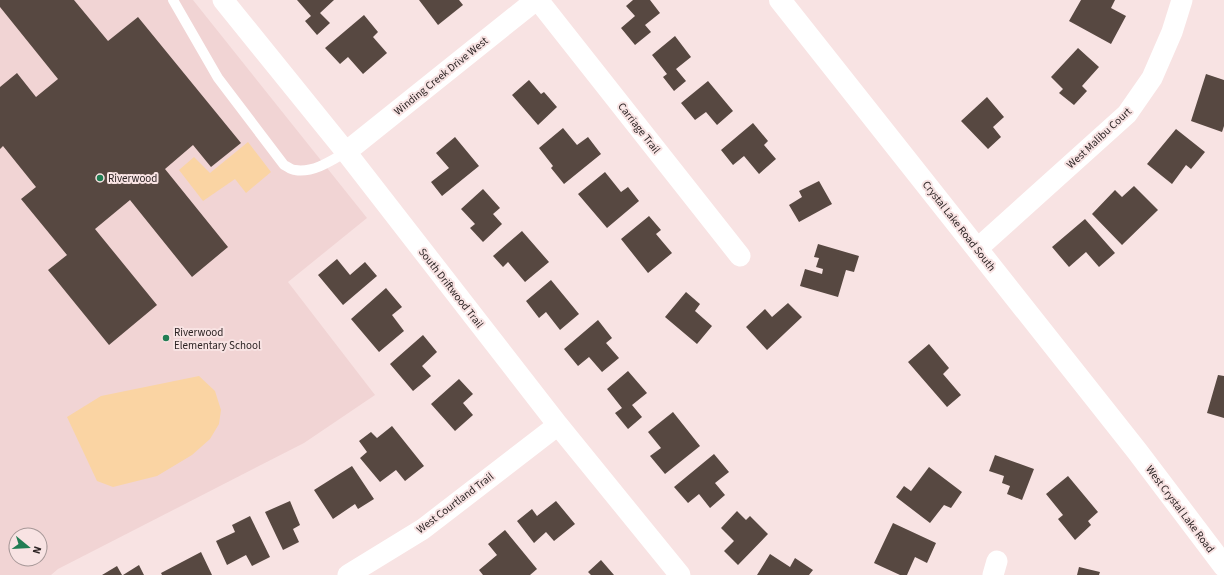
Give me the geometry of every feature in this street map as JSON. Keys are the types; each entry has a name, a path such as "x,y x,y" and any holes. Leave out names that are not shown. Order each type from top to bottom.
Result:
{"street":[{"name":"South Driftwood Trail","path":"223,0 346,152 558,425 680,575"},
{"name":"Winding Creek Drive West","path":"346,152 537,0"},
{"name":"Carriage Trail","path":"537,0 740,256"},
{"name":"Crystal Lake Road South","path":"780,0 1137,451"},
{"name":"West Malibu Court","path":"977,249 1127,114 1152,78 1172,32 1182,0"},
{"name":"West Courtland Trail","path":"348,575 423,529 558,425"},
{"name":"West Crystal Lake Road","path":"1137,451 1220,554"}],"lane":[{"path":"173,0 218,78 284,165 294,170 309,170 346,152"}],"shaded area":[{"name":"Riverwood Elementary School","path":"0,0 193,0 367,218 288,282 375,395 304,443 58,569 51,575 0,575"},
{"path":"248,142 271,172 246,193 235,179 203,201 179,170 194,157 210,173"},
{"path":"199,376 215,391 221,410 219,424 210,439 192,455 157,476 113,487 97,481 67,417 101,396"}],"building":[{"name":"Riverwood","path":"0,0 74,0 108,41 138,17 241,143 211,167 193,145 165,169 228,247 192,277 130,200 95,229 157,305 109,345 48,270 67,255 21,199 36,187 3,146 0,149 0,87 17,73 36,97 58,79 0,7"},
{"path":"297,0 334,0 320,13 330,23 317,35 305,21 311,16"},
{"path":"419,0 459,0 463,5 438,25"},
{"path":"633,0 650,0 660,13 645,25 651,32 635,45 621,28 635,16 626,6"},
{"path":"1081,0 1115,0 1111,8 1126,16 1111,44 1069,21"},
{"path":"364,15 378,32 373,37 387,53 363,74 348,57 340,64 325,48"},
{"path":"675,36 691,57 676,69 686,81 674,91 663,77 667,74 652,55"},
{"path":"1078,48 1099,67 1082,86 1087,91 1074,105 1059,93 1063,89 1051,77"},
{"path":"1206,74 1224,80 1224,126 1222,132 1191,121"},
{"path":"529,80 541,94 544,92 557,107 538,125 512,95"},
{"path":"708,81 733,111 717,125 706,112 695,120 681,103"},
{"path":"987,97 1004,117 993,127 1001,137 988,149 961,121"},
{"path":"753,123 768,141 764,145 776,159 759,174 744,156 733,165 721,150"},
{"path":"563,128 577,145 588,137 601,154 564,184 551,168 553,166 539,148"},
{"path":"1176,129 1205,152 1191,169 1186,165 1172,184 1147,164"},
{"path":"455,137 479,166 442,196 431,182 449,168 436,153"},
{"path":"605,172 621,192 628,187 639,201 607,228 578,194"},
{"path":"819,181 832,204 799,222 789,205 802,197 799,191"},
{"path":"1134,186 1158,210 1122,245 1092,214 1115,190 1122,197"},
{"path":"483,189 500,208 493,214 502,224 483,242 470,228 475,224 461,209"},
{"path":"649,216 661,230 656,234 672,253 648,273 621,239"},
{"path":"1085,219 1115,253 1099,267 1086,252 1069,267 1052,247"},
{"path":"522,231 549,262 525,282 508,262 503,267 493,256"},
{"path":"818,244 859,256 854,272 846,270 838,297 800,286 805,269 822,274 823,269 816,267 819,258 814,257"},
{"path":"337,259 350,275 365,262 377,276 343,305 318,275"},
{"path":"551,280 579,314 560,330 546,312 539,318 526,301"},
{"path":"386,288 402,307 392,315 404,331 379,352 351,319"},
{"path":"686,292 700,304 695,311 712,326 697,344 665,317"},
{"path":"788,303 802,317 767,350 746,327 765,309 772,317"},
{"path":"598,320 612,338 606,343 619,358 602,372 589,357 578,366 564,349"},
{"path":"423,335 437,352 422,366 431,376 413,391 390,364"},
{"path":"929,344 949,368 943,374 961,395 947,407 908,362"},
{"path":"628,371 647,393 632,405 642,417 628,429 615,413 622,408 607,389"},
{"path":"1218,375 1224,376 1224,418 1207,413"},
{"path":"459,379 473,394 463,403 473,415 455,431 431,404"},
{"path":"673,412 700,446 665,474 650,456 661,448 648,432"},
{"path":"392,426 424,466 405,481 396,470 380,482 360,458 367,452 359,441 371,432 377,438"},
{"path":"714,454 729,472 715,483 725,495 710,508 699,494 688,503 674,487"},
{"path":"995,455 1034,469 1022,500 1007,494 1010,486 1002,483 1004,476 989,471"},
{"path":"352,466 374,499 358,509 355,504 333,519 314,490"},
{"path":"929,467 962,492 951,508 944,505 930,523 896,497 904,486 911,491"},
{"path":"1068,476 1098,512 1088,521 1091,525 1075,540 1058,519 1063,515 1046,494"},
{"path":"290,501 300,525 293,529 299,542 283,550 265,512"},
{"path":"556,501 575,524 554,541 546,532 534,543 517,521 532,509 537,516"},
{"path":"737,511 746,520 750,516 768,534 738,565 724,551 734,541 721,528"},
{"path":"250,516 270,557 252,566 246,555 227,565 216,541 235,532 232,525"},
{"path":"893,523 936,543 927,563 915,557 907,575 900,575 874,563"},
{"path":"505,530 537,569 530,575 483,575 479,570 497,555 488,544"},
{"path":"201,552 212,575 162,575 161,573"},
{"path":"770,554 790,567 795,558 813,570 809,575 757,575"},
{"path":"601,560 614,575 591,575 588,572"},
{"path":"139,565 144,575 123,575"},
{"path":"117,566 122,575 102,575"},
{"path":"1079,567 1100,572 1099,575 1077,575"}],"place":[{"name":"Riverwood","path":"100,178"},
{"name":"Riverwood Elementary School","path":"166,338"}]}
